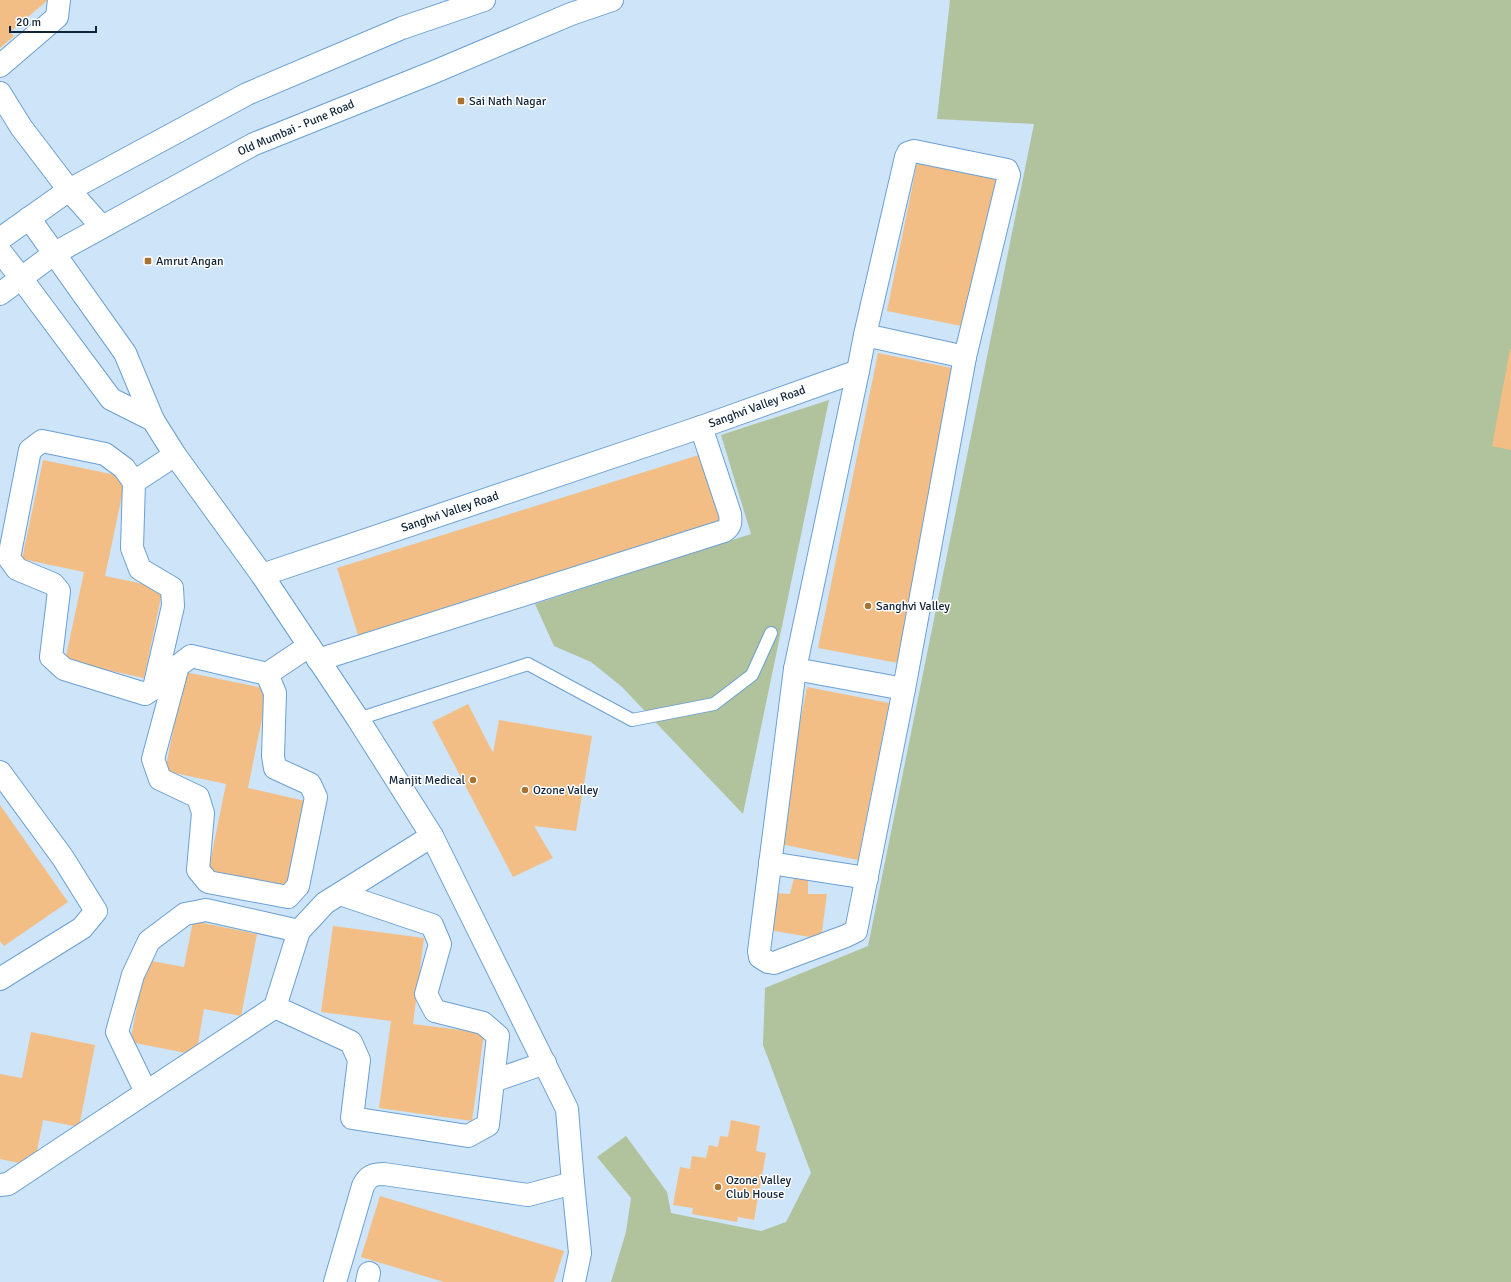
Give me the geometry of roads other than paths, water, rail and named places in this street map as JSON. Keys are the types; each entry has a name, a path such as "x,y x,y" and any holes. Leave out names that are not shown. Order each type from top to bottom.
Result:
{"street":[{"path":"0,66 57,17 59,0"},
{"path":"0,240 69,190 247,94 402,28 442,7 484,0"},
{"name":"Old Mumbai - Pune Road","path":"0,294 55,254 254,144 434,72 571,14 612,0"},
{"path":"0,93 21,127 69,190 102,227"},
{"path":"914,151 1007,170 1009,175 965,357 904,688 856,931 774,963 768,962 760,957 759,951 795,669 865,335 908,153 914,151"},
{"path":"29,218 124,353 153,420 175,455 262,575 358,719 432,836 567,1109 573,1170 572,1183 580,1253 574,1282"},
{"path":"0,251 111,399 153,420"},
{"path":"865,335 965,357"},
{"name":"Sanghvi Valley Road","path":"262,575 701,427 858,371"},
{"path":"267,674 275,693 273,756 275,768 310,784 316,797 298,886 288,897 208,882 198,870 203,814 198,797 160,779 153,759 178,666 192,656 267,674 314,653 724,531 729,527 731,522 730,514 701,427"},
{"path":"42,441 105,454 124,468 134,482 132,548 140,569 172,588 173,606 154,688 145,694 64,669 51,657 59,591 53,584 17,569 10,558 30,450 42,441"},
{"path":"134,482 175,455"},
{"path":"795,669 904,688"},
{"path":"0,772 63,858 96,912 82,928 2,972"},
{"path":"0,1185 8,1184 275,1006 299,931 325,902 432,836"},
{"path":"770,863 867,878"},
{"path":"275,1006 350,1042 359,1060 352,1118 468,1136 488,1126 498,1036 483,1023 434,1010 426,994 440,944 432,925 340,894"},
{"path":"146,1092 118,1032 133,975 149,941 185,914 206,910 299,931"},
{"path":"493,1081 545,1063"},
{"path":"335,1282 363,1186 366,1178 374,1174 384,1174 528,1195 572,1183"}],"lane":[{"path":"358,719 528,664 632,720 714,704 752,675 771,633"}],"place":[{"name":"Sai Nath Nagar","path":"461,101"},
{"name":"Amrut Angan","path":"148,261"},
{"name":"Sanghvi Valley","path":"868,606"},
{"name":"Manjit Medical","path":"473,780"},
{"name":"Ozone Valley","path":"525,790"},
{"name":"Ozone Valley Club House","path":"718,1187"}]}
